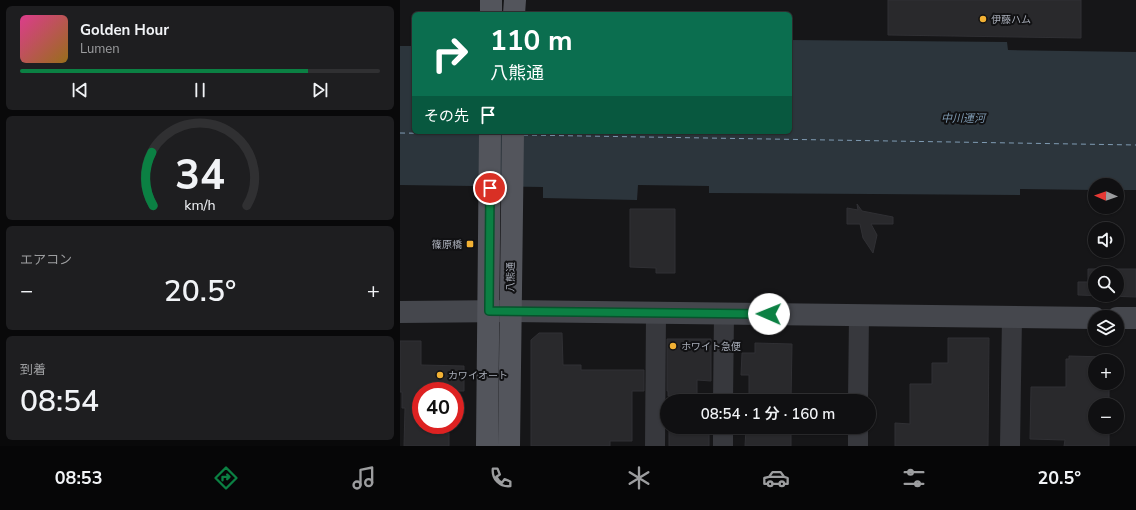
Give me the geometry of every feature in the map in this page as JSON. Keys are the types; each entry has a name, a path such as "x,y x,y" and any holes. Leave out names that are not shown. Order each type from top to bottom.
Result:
{"main road":[{"path":"491,0 491,12"},
{"path":"514,12 515,0"},
{"name":"八熊通","path":"487,446 490,134"},
{"name":"八熊通","path":"508,446 513,134"}],"street":[{"path":"400,312 510,311 1088,318"},
{"path":"655,446 656,313"},
{"path":"723,394 724,314"},
{"path":"858,394 859,315"},
{"path":"1010,446 1012,317"},
{"path":"1124,318 1136,318"},
{"path":"723,434 723,446"},
{"path":"858,434 858,446"}],"water":[{"name":"中川運河","path":"792,40 1007,42 1008,50 1136,52 1136,190 1124,190 1124,178 1088,178 1088,190 1020,189 1020,195 709,193 709,186 638,185 637,200 543,198 543,187 400,185 400,46 412,46 412,134 792,134"}],"building":[{"path":"888,0 1081,0 1081,38 888,35"},
{"path":"857,204 862,211 893,217 893,224 871,224 877,235 873,253 863,238 860,224 847,224 847,208 858,210"},
{"path":"630,209 675,209 675,273 656,273 656,268 630,267"},
{"path":"1124,269 1136,269 1136,297 1124,297"},
{"path":"1078,282 1088,282 1088,295 1078,295"},
{"path":"539,333 562,333 563,365 581,365 581,370 644,370 644,391 632,391 632,441 610,441 610,446 531,446 531,340"},
{"path":"948,338 989,338 988,446 895,446 895,423 910,424 910,384 932,384 932,363 948,363"},
{"path":"667,339 711,339 711,381 697,380 697,394 668,394"},
{"path":"400,341 421,341 421,365 464,366 464,382 412,382 412,434 449,434 449,446 404,446 405,408 402,408 402,392 400,392"},
{"path":"755,343 792,344 791,394 749,394 749,375 741,375 742,353 755,353"},
{"path":"1069,356 1088,356 1088,390 1109,390 1109,398 1088,398 1088,434 1109,434 1109,446 1064,446 1065,440 1030,439 1031,387 1066,387 1066,359 1069,359"},
{"path":"669,434 709,434 709,446 669,446"},
{"path":"746,434 791,434 791,446 745,446"}],"ferry route":[{"path":"400,133 412,133"},
{"path":"523,135 1136,145"}],"place":[{"name":"伊藤ハム","path":"983,19"},
{"name":"篠原橋","path":"470,244"},
{"name":"ホワイト急便","path":"673,346"},
{"name":"カワイオート","path":"440,375"}],"route":[{"path":"490,188 489,311 769,314"}]}
